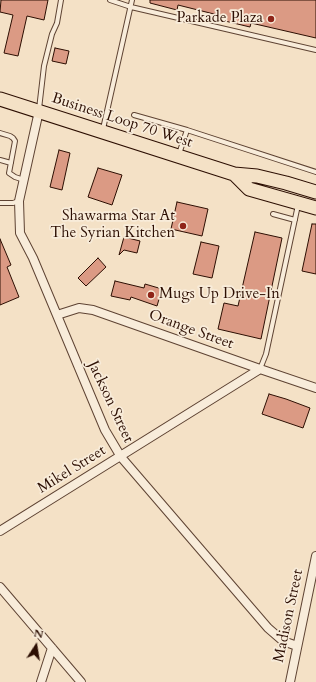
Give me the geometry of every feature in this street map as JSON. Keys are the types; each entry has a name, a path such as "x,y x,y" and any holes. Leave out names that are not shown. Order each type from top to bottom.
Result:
{"main road":[{"name":"Business Loop 70 West","path":"0,99 234,174 257,176 316,192"},
{"name":"Business Loop 70 West","path":"234,174 249,189 316,208"}],"street":[{"name":"Jackson Street","path":"39,111 19,201 20,232 33,258 104,430 121,457 268,628 282,640 297,646"},
{"name":"Orange Street","path":"57,315 79,308 94,310 316,388"},
{"name":"Mikel Street","path":"0,531 260,369"},
{"name":"Madison Street","path":"290,682 315,562"},
{"path":"0,587 81,682"},
{"path":"41,682 52,648"}],"lane":[{"path":"39,111 44,66 52,34 57,22 61,0"},
{"path":"110,0 131,7 316,50"},
{"path":"102,131 132,0"},
{"path":"134,115 187,130 316,172"},
{"path":"178,156 187,130"},
{"path":"0,133 13,138 16,144 9,173 24,180"},
{"path":"0,160 11,163"},
{"path":"0,203 13,203 19,201"},
{"path":"260,369 266,354 299,203"},
{"path":"273,214 295,220"}],"building":[{"path":"1,0 48,0 44,20 27,16 18,56 4,53 13,15 0,12"},
{"name":"Parkade Plaza","path":"150,0 316,0 316,38 251,23 250,27 225,21 226,17 178,5 177,10 150,3"},
{"path":"55,48 69,51 66,64 52,61"},
{"path":"59,150 70,153 62,190 50,187"},
{"path":"98,168 122,175 112,205 88,197"},
{"path":"177,202 208,209 202,236 171,229"},
{"path":"312,224 316,224 316,274 302,271"},
{"path":"255,232 282,238 261,339 218,329 224,303 238,306"},
{"path":"124,237 140,241 137,253 124,250 119,255"},
{"path":"0,239 11,265 7,267 19,297 0,305"},
{"path":"201,242 219,246 212,278 193,274"},
{"path":"98,258 106,267 86,286 78,278"},
{"path":"115,281 144,288 145,284 162,289 157,306 131,297 130,300 111,296"},
{"path":"269,394 310,408 303,428 262,414"}],"place":[{"name":"Parkade Plaza","path":"271,19"},
{"name":"Shawarma Star At The Syrian Kitchen","path":"183,226"},
{"name":"Mugs Up Drive-In","path":"151,295"}]}
